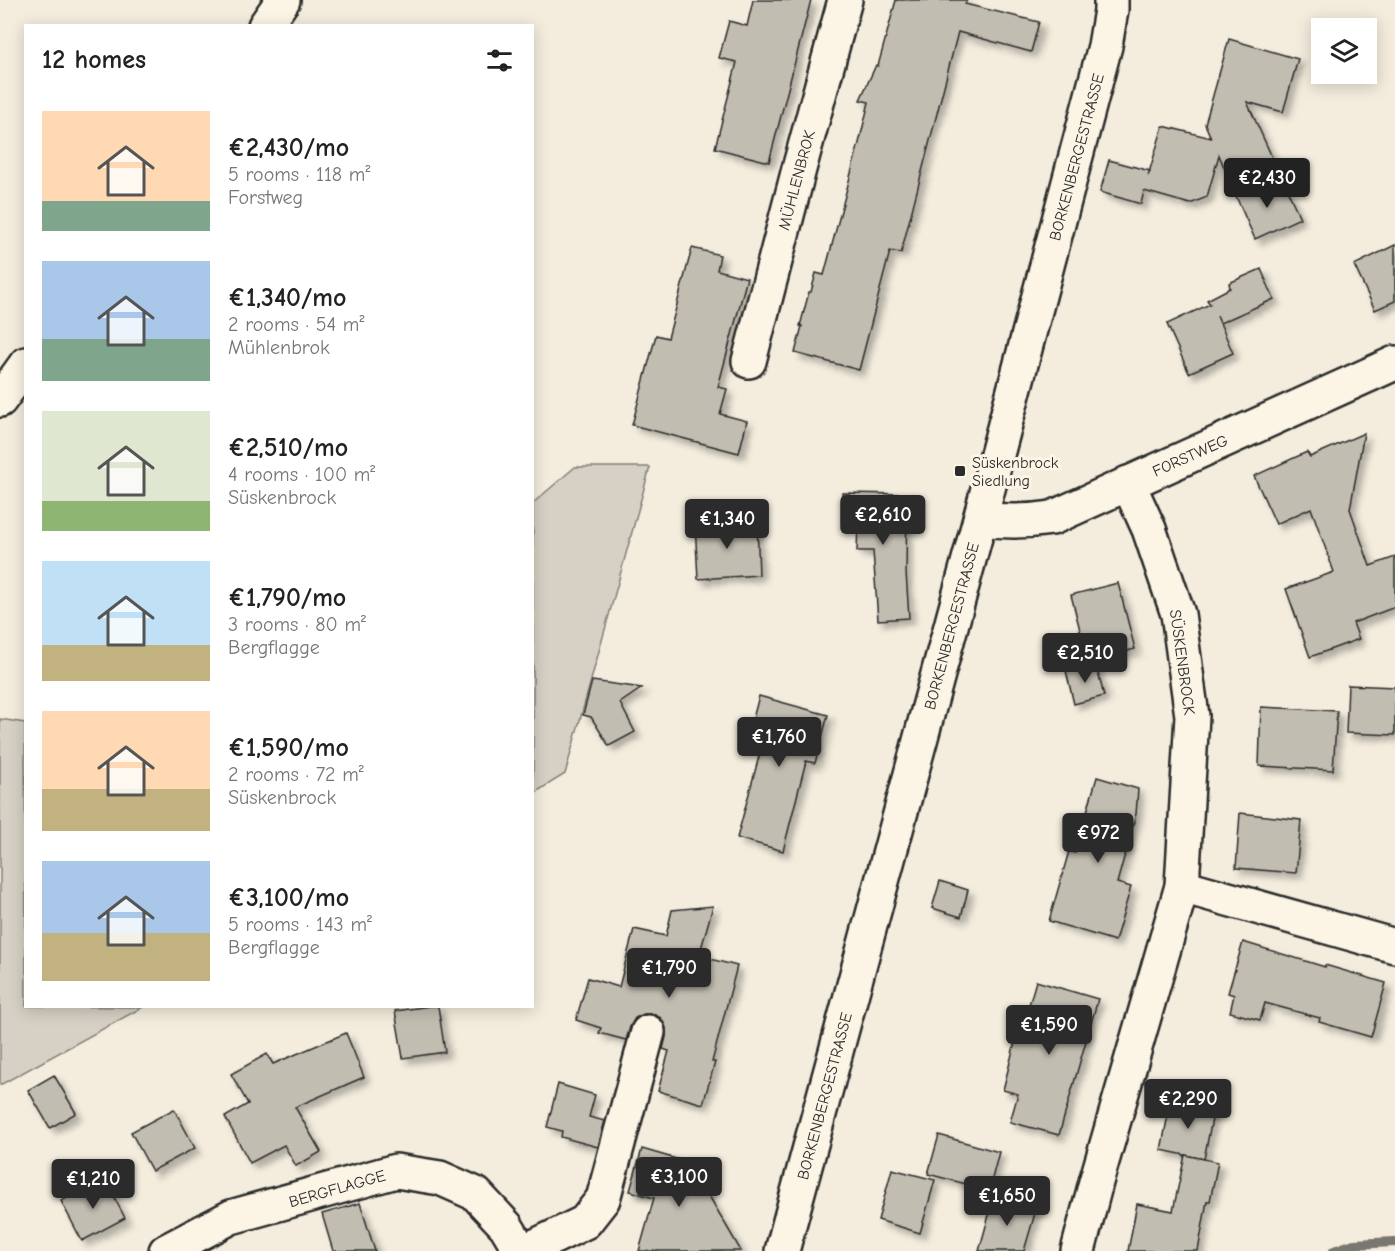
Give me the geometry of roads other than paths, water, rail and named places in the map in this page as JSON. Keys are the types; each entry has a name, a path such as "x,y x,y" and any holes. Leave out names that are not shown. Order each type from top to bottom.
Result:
{"street":[{"path":"266,24 283,0"},
{"name":"MÜHLENBROK","path":"749,361 845,0"},
{"name":"BORKENBERGESTRASSE","path":"782,1251 1105,46 1111,0"},
{"name":"FORSTWEG","path":"980,519 1029,522 1052,518 1395,363"},
{"path":"0,400 24,367"},
{"name":"SÜSKENBROCK","path":"1078,1251 1182,886 1192,716 1178,614 1149,529 1128,483"},
{"path":"1182,886 1395,946"},
{"name":"BERGFLAGGE","path":"166,1251 231,1217 396,1171 440,1178 476,1194 506,1226 523,1251 585,1222 603,1198 648,1032"}],"waterway":[{"path":"1334,1251 1354,1244 1395,1242"}],"place":[{"name":"Süskenbrock Siedlung","path":"960,471"}]}
